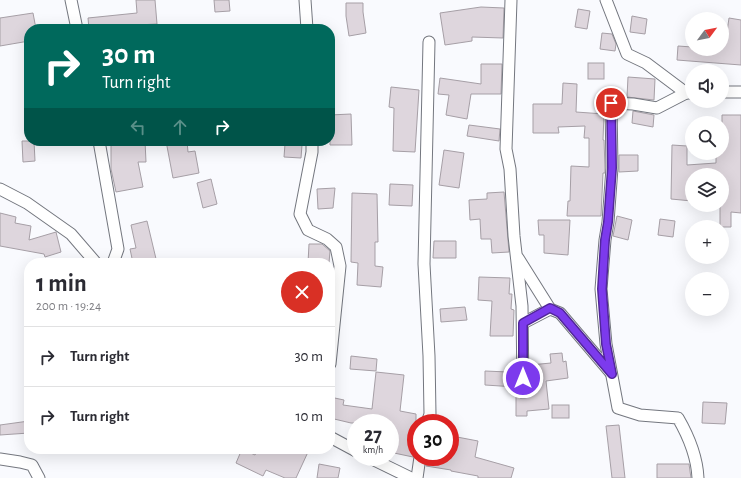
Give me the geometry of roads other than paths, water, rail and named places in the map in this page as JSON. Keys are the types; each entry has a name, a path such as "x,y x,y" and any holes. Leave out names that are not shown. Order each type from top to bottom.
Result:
{"street":[{"path":"71,0 76,24"},
{"path":"305,0 307,24"},
{"path":"511,0 506,149 510,169 516,255 522,306 523,392"},
{"path":"606,0 628,54 646,63 685,90"},
{"path":"429,42 424,264 429,356 430,414"},
{"path":"729,92 741,92"},
{"path":"685,95 656,108 633,104 611,103 612,168 602,289 606,344 618,408 640,415 678,418 689,437 698,464 698,478"},
{"path":"99,146 118,249 115,258"},
{"path":"312,146 300,214 308,230 327,239 336,247 340,266 335,315"},
{"path":"0,189 27,202 71,234 92,258"},
{"path":"516,255 550,308 560,313 612,374"},
{"path":"523,323 550,308"},
{"path":"335,440 347,446"},
{"path":"0,460 32,465 39,478"},
{"path":"386,466 411,478"},
{"path":"417,478 419,466"}]}
